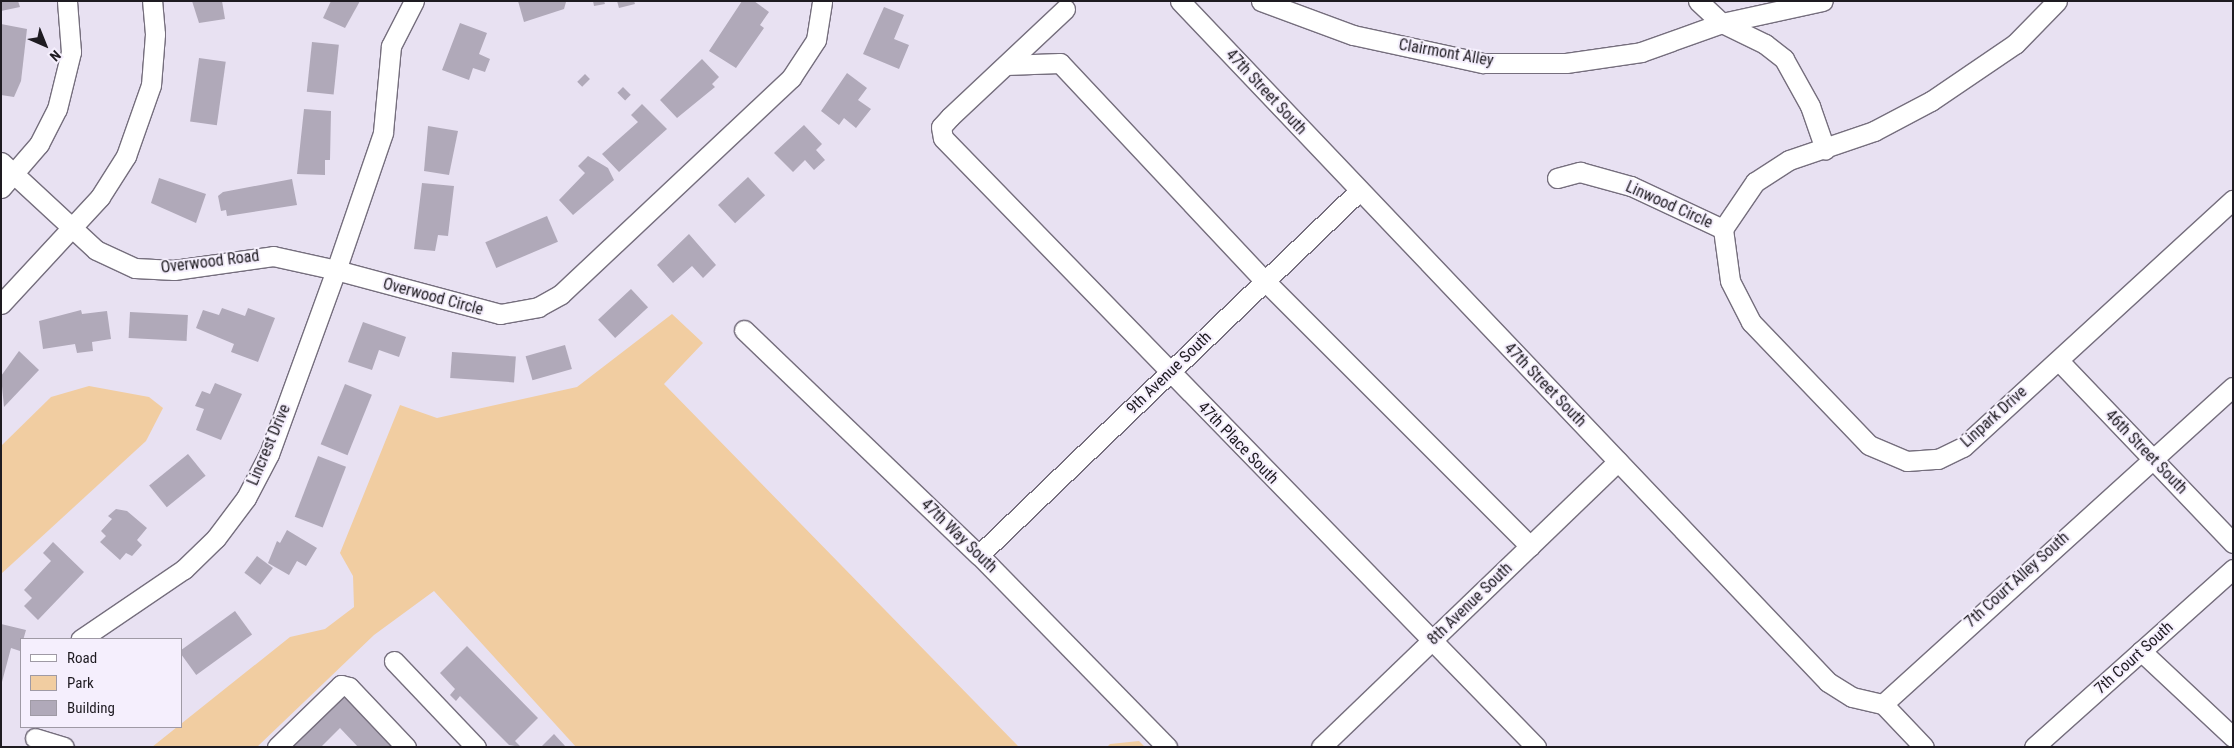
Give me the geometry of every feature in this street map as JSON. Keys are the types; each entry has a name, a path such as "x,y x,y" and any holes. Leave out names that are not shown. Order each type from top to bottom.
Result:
{"street":[{"path":"5,175 39,144 64,90 72,32 67,1"},
{"path":"1,304 73,229 114,177 142,118 154,60 152,1"},
{"path":"336,270 383,133 392,46 414,1"},
{"name":"Overwood Circle","path":"336,270 487,312 525,311 550,301 791,78 816,40 822,1"},
{"name":"47th Street South","path":"1180,1 1359,192 1828,682 1852,697 1883,704"},
{"name":"Clairmont Alley","path":"1261,1 1352,35 1483,63 1566,63 1641,52 1722,23 1823,1"},
{"path":"1698,1 1722,23 1784,59 1810,106 1824,149"},
{"path":"1724,229 1755,182 1789,160 1874,131 1971,78 2015,44 2057,1"},
{"path":"1006,65 1065,9"},
{"path":"1006,65 1060,63 1265,281 1530,546"},
{"name":"47th Place South","path":"1006,65 941,127 943,138 1430,642 1536,747"},
{"name":"Linwood Circle","path":"1557,178 1580,172 1631,186 1724,229"},
{"name":"Overwood Road","path":"5,175 73,229 96,250 135,268 174,270 273,256 336,270"},
{"name":"9th Avenue South","path":"979,554 1359,192"},
{"name":"Linpark Drive","path":"1724,229 1730,281 1751,322 1869,445 1907,461 1938,459 1963,447 2233,200"},
{"name":"Lincrest Drive","path":"82,638 184,569 216,538 246,498 269,454 336,270"},
{"name":"47th Way South","path":"744,330 979,554 1167,747"},
{"name":"46th Street South","path":"2059,361 2233,544"},
{"name":"7th Court Alley South","path":"1883,704 2151,458 2233,387"},
{"name":"8th Avenue South","path":"1321,747 1618,461"},
{"name":"7th Court South","path":"2034,747 2233,569"},
{"path":"2141,651 2233,737"},
{"path":"394,661 468,744"},
{"path":"277,747 341,685 349,687 406,747"},
{"path":"1883,704 1924,747"},
{"path":"35,737 64,747"}],"green space":[{"path":"672,314 703,343 664,384 1019,747 576,747 434,591 374,635 257,747 152,747 176,728 182,728 182,723 290,637 325,629 354,607 353,576 340,553 400,405 437,418 577,387"},
{"path":"89,386 149,397 163,408 146,441 1,574 1,446 51,397"},
{"path":"1139,741 1145,747 1107,747 1110,744"}],"building":[{"path":"1,1 18,1 20,7 1,11"},
{"path":"192,1 222,1 225,19 199,23"},
{"path":"331,1 360,1 345,28 323,18"},
{"path":"518,1 566,2 564,9 524,22"},
{"path":"593,1 604,1 605,4 594,6"},
{"path":"617,1 634,1 635,4 619,8"},
{"path":"742,1 754,1 769,12 760,25 764,28 736,68 709,51"},
{"path":"884,7 904,15 894,39 909,45 899,69 863,54"},
{"path":"460,23 487,33 479,54 490,59 485,72 473,68 469,80 442,70"},
{"path":"1,24 27,29 21,81 14,97 1,95"},
{"path":"312,42 339,45 334,95 307,92"},
{"path":"199,58 226,62 217,125 190,121"},
{"path":"702,59 719,77 712,84 715,87 677,118 660,100"},
{"path":"847,73 867,88 858,100 871,109 856,128 844,118 839,125 821,111"},
{"path":"585,74 590,79 582,87 577,82"},
{"path":"623,87 631,95 625,100 617,93"},
{"path":"642,104 667,129 619,172 602,154 638,122 631,115"},
{"path":"304,109 331,111 330,160 325,160 325,175 297,174"},
{"path":"804,125 822,144 816,150 825,160 814,170 805,160 793,172 774,153"},
{"path":"428,126 458,131 449,175 424,171"},
{"path":"588,156 608,168 614,180 573,215 559,200 585,173 578,166"},
{"path":"748,177 765,195 735,223 718,205"},
{"path":"159,178 206,194 196,223 151,203"},
{"path":"292,179 297,205 227,216 226,210 221,211 218,196 223,192"},
{"path":"422,183 454,186 448,236 438,235 435,251 414,249"},
{"path":"547,216 558,242 496,268 485,242"},
{"path":"689,234 716,265 703,278 692,266 673,283 657,265"},
{"path":"631,289 648,307 615,338 598,320"},
{"path":"222,308 245,316 248,308 275,318 258,362 231,352 234,344 196,328 203,310 219,315"},
{"path":"81,310 82,314 107,311 111,339 92,342 93,351 77,353 75,344 43,349 39,321"},
{"path":"130,312 188,315 187,341 129,338"},
{"path":"363,322 406,337 399,357 379,350 372,370 348,362"},
{"path":"565,345 572,369 532,380 526,356"},
{"path":"19,351 39,370 4,407 1,376"},
{"path":"452,352 516,356 514,382 450,378"},
{"path":"215,383 242,394 221,440 196,430 204,409 195,406 202,391 210,394"},
{"path":"345,384 372,395 348,455 321,444"},
{"path":"188,454 206,476 167,507 149,485"},
{"path":"318,456 346,467 323,527 295,517"},
{"path":"116,509 127,511 147,528 137,540 142,545 132,556 126,553 120,560 100,542 106,536 101,531 112,519 108,516"},
{"path":"287,530 317,548 306,566 297,561 289,575 268,563 277,541 280,543"},
{"path":"53,542 84,572 38,620 24,606 32,598 24,590 51,561 43,553"},
{"path":"257,556 273,568 260,585 244,573"},
{"path":"235,611 252,634 196,675 182,655 182,650"},
{"path":"1,624 26,630 24,638 20,638 20,651 11,648 2,682"},
{"path":"467,646 538,718 515,741 521,747 509,745 460,696 456,701 450,695 455,689 440,673"},
{"path":"342,694 393,747 358,747 340,728 321,747 287,747"},
{"path":"554,734 566,747 541,747"}]}
